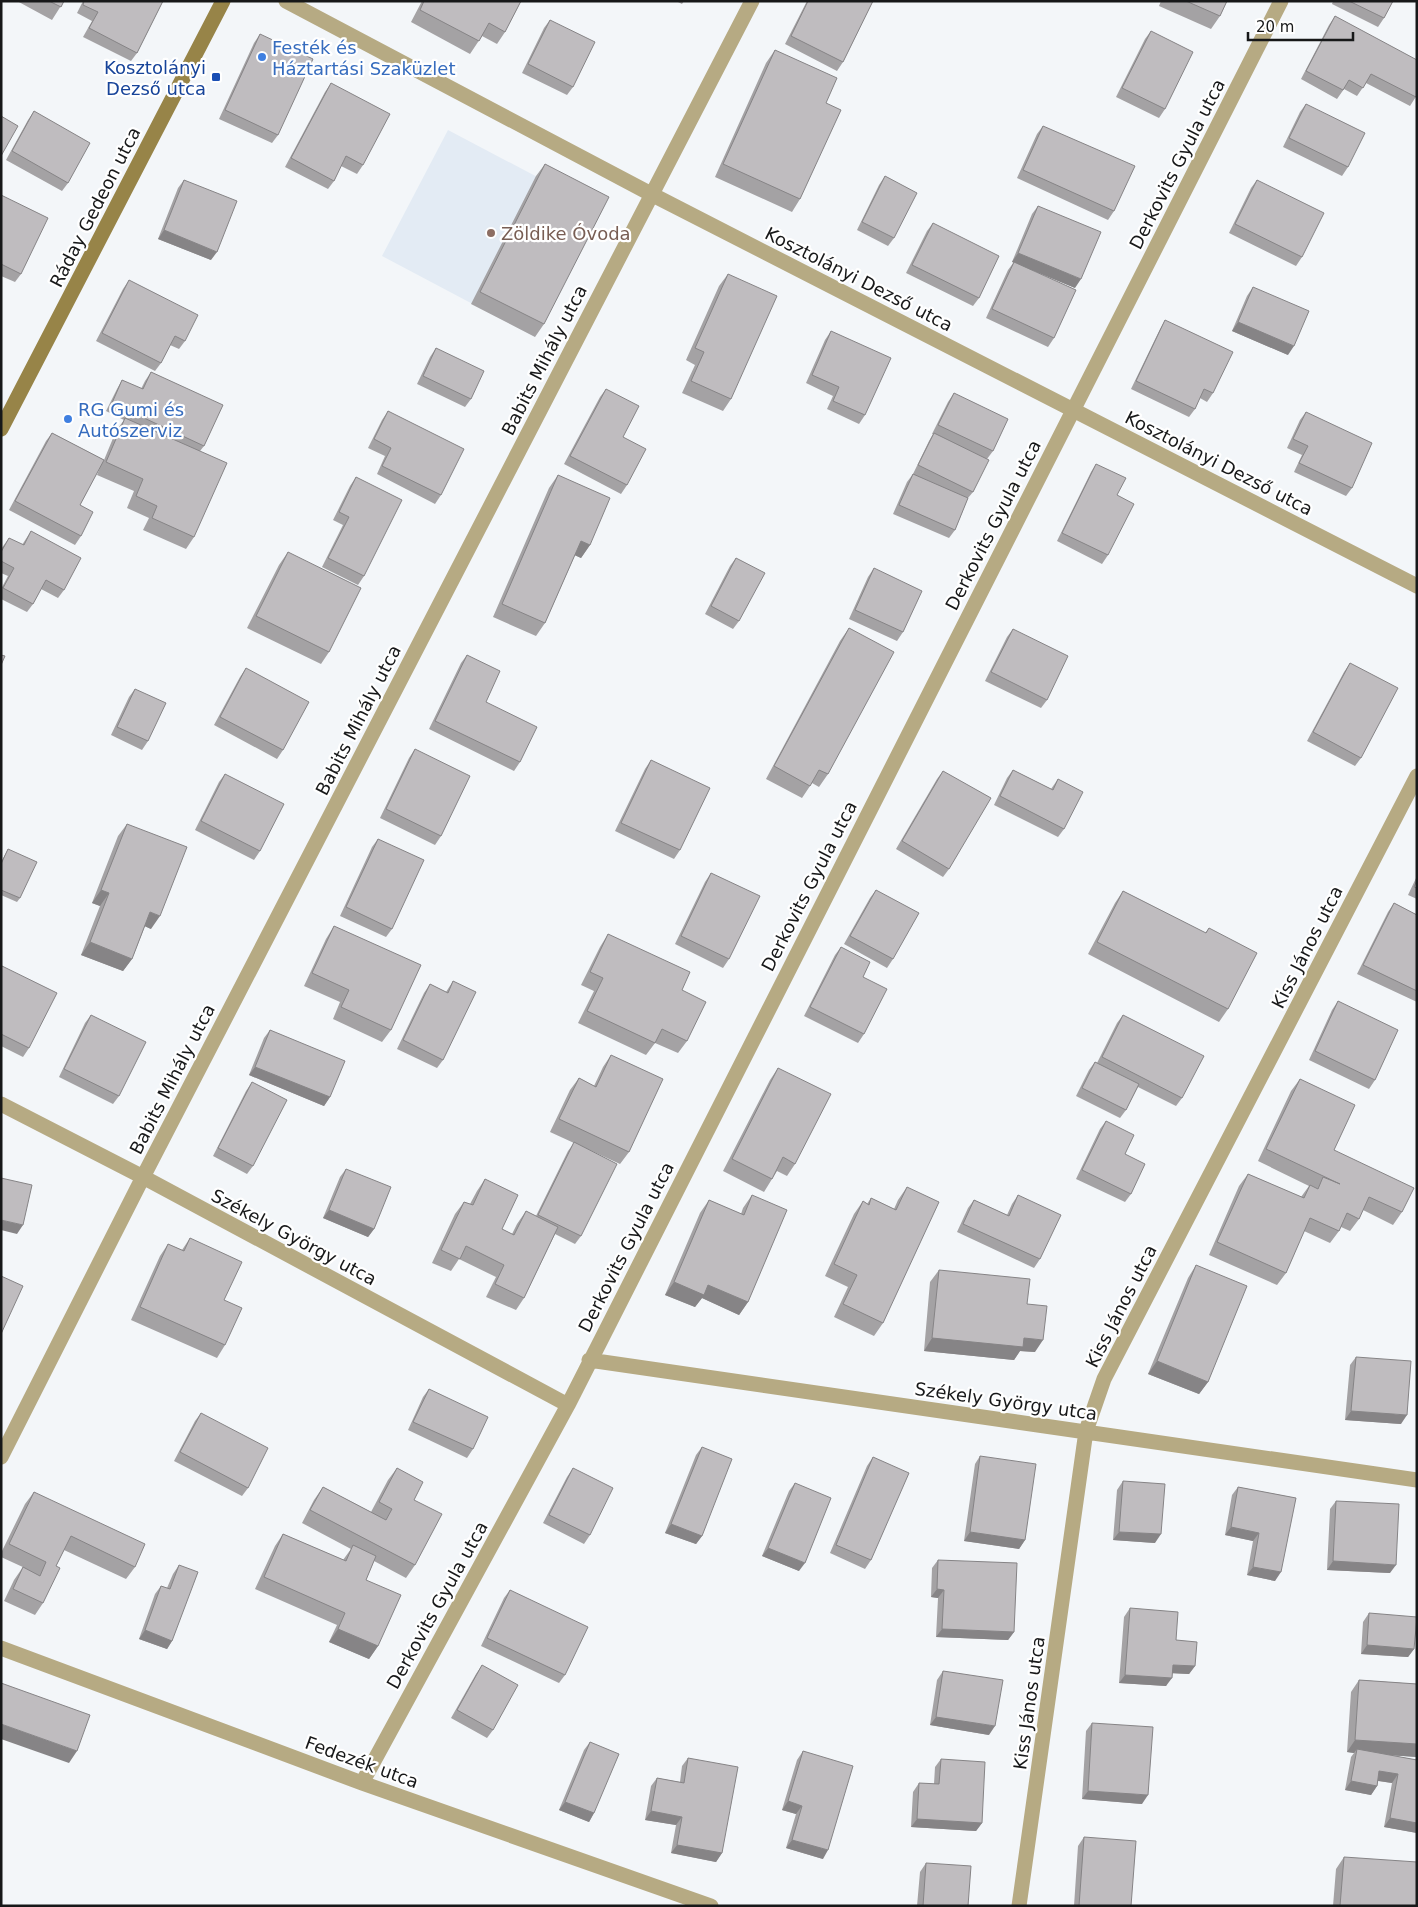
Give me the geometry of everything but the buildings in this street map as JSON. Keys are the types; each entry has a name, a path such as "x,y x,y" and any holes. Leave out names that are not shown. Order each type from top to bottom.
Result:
{"main road":[{"name":"Ráday Gedeon utca","path":"1,429 223,1"}],"street":[{"name":"Kosztolányi Dezső utca","path":"286,1 651,194 1417,586"},
{"name":"Babits Mihály utca","path":"1,1457 143,1177 752,1"},
{"name":"Derkovits Gyula utca","path":"362,1783 568,1405 589,1360 1281,1"},
{"name":"Kiss János utca","path":"1019,1906 1086,1431 1104,1379 1417,776"},
{"name":"Székely György utca","path":"1,1104 143,1177 568,1405"},
{"name":"Székely György utca","path":"589,1360 1417,1480"},
{"name":"Fedezék utca","path":"1,1648 362,1783 712,1906"}],"shaded area":[{"name":"Zöldike Óvoda","path":"448,130 600,210 535,337 382,256"}],"place":[{"name":"Festék és Háztartási Szaküzlet","path":"262,57"},
{"name":"Kosztolányi Dezső utca","path":"216,77"},
{"name":"Zöldike Óvoda","path":"491,233"},
{"name":"RG Gumi és Autószerviz","path":"68,419"}]}
